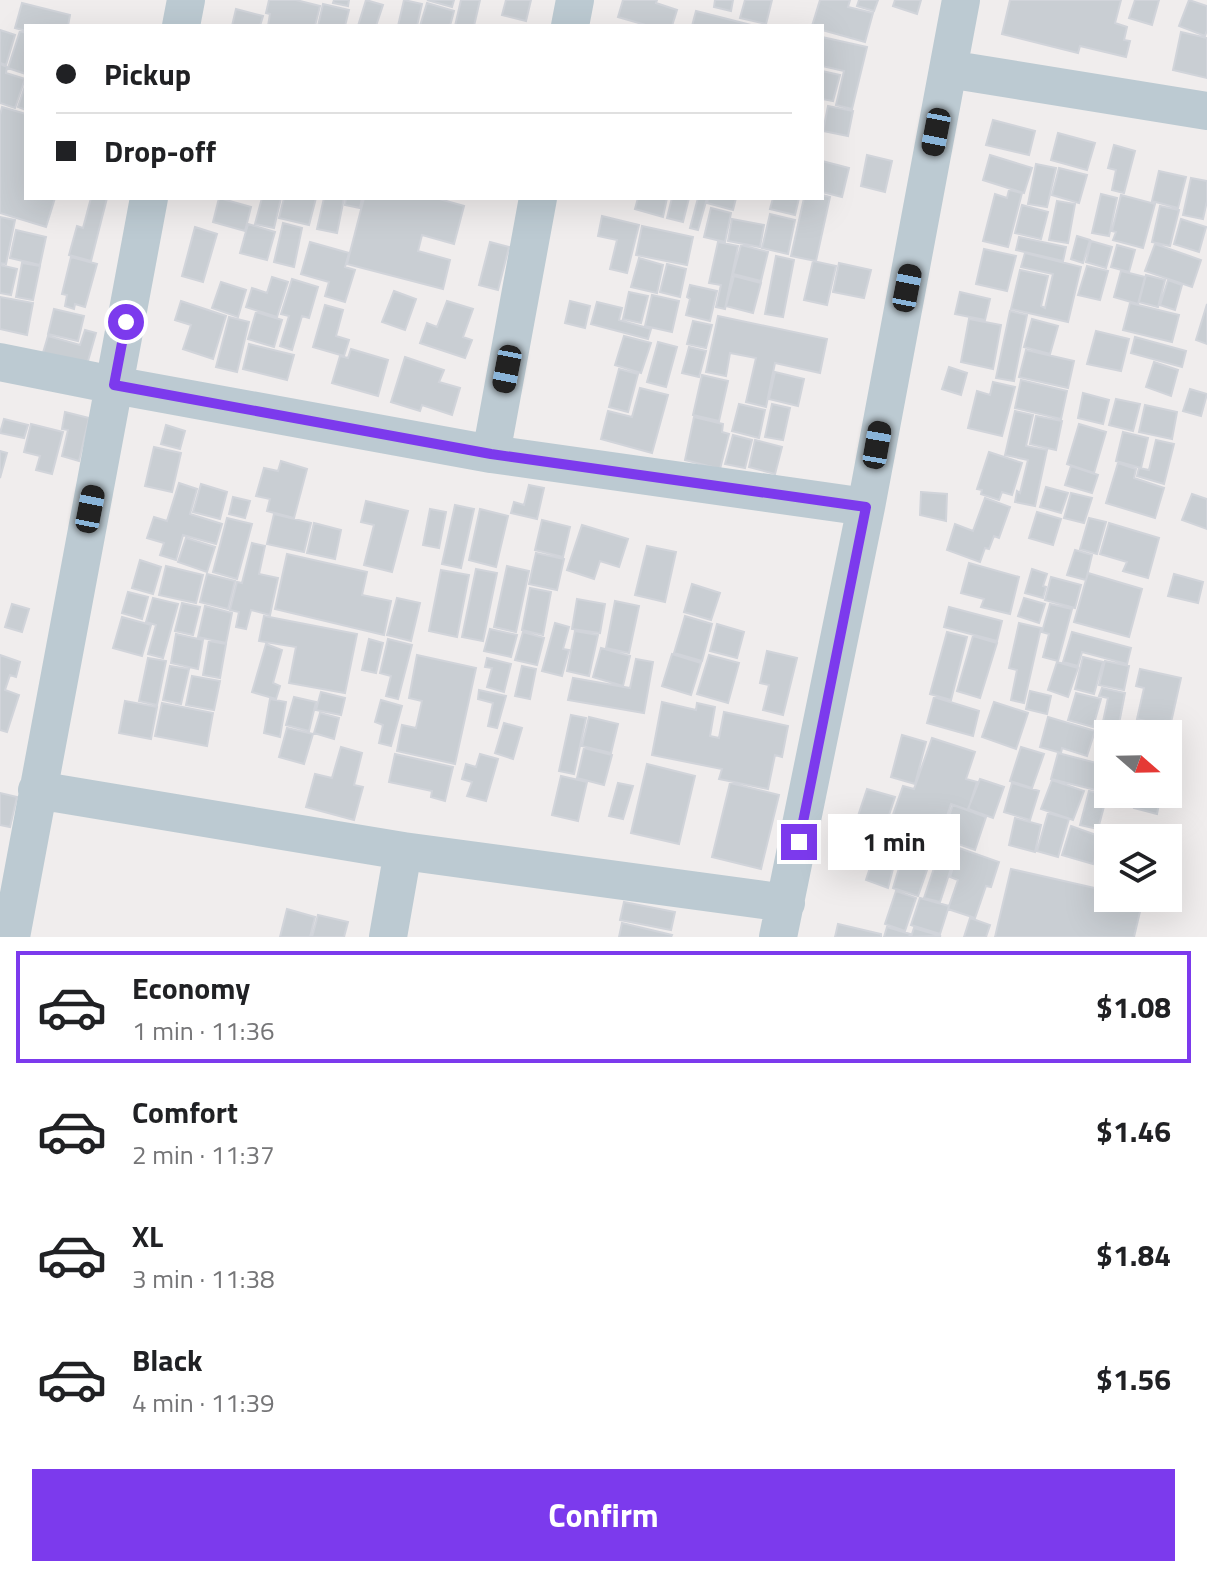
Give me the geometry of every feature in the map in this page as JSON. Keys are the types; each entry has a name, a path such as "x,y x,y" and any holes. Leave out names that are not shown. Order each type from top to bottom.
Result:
{"street":[{"path":"181,24 186,0"},
{"path":"570,24 575,0"},
{"path":"37,790 403,851 782,920 866,507 961,0"},
{"path":"948,69 1207,111"},
{"path":"11,937 149,200"},
{"path":"491,454 538,200"},
{"path":"0,362 491,454 866,507"},
{"path":"388,937 403,851"}],"building":[{"path":"269,0 296,0 320,6 316,24 268,24 270,14 266,13"},
{"path":"334,0 349,0 348,6 333,3"},
{"path":"366,0 383,5 377,24 359,24"},
{"path":"404,0 422,4 417,24 398,24"},
{"path":"427,0 454,0 452,7"},
{"path":"461,0 480,0 474,24 455,24"},
{"path":"506,0 531,0 526,21 502,15"},
{"path":"623,0 657,0 656,3 677,10 673,24 642,24 618,17"},
{"path":"715,0 733,0 731,11 714,7"},
{"path":"745,0 772,0 766,24 740,18"},
{"path":"820,0 850,0 848,7 873,13 865,42 824,31 824,24 813,24"},
{"path":"859,0 878,0 874,11 857,6"},
{"path":"895,0 921,0 917,14 893,6"},
{"path":"1010,0 1121,0 1115,23 1127,27 1124,40 1130,41 1126,57 1080,46 1078,53 1002,34"},
{"path":"1135,0 1159,0 1152,25 1129,18"},
{"path":"1189,0 1207,6 1205,36 1179,26"},
{"path":"22,3 70,15 68,24 24,24 24,30 15,28"},
{"path":"427,3 454,11 451,24 421,24"},
{"path":"323,4 349,10 346,24 318,24"},
{"path":"236,9 263,16 261,24 232,24"},
{"path":"696,11 747,24 693,24"},
{"path":"0,30 15,35 6,65 0,63"},
{"path":"20,31 24,32 24,73 8,68"},
{"path":"1181,32 1207,38 1207,78 1173,70"},
{"path":"824,37 867,47 852,109 836,105 844,71 824,66"},
{"path":"0,64 7,67 6,73 24,79 24,82 15,108 0,103"},
{"path":"824,71 840,75 833,101 824,99"},
{"path":"24,89 24,109 18,107"},
{"path":"828,106 853,111 848,136 824,131"},
{"path":"2,107 24,113 24,200 54,200 46,227 0,213"},
{"path":"993,120 1035,131 1029,155 986,145"},
{"path":"1058,133 1095,143 1087,170 1051,160"},
{"path":"1114,145 1135,151 1124,193 1112,190 1116,170 1108,168"},
{"path":"867,155 892,161 885,192 861,186"},
{"path":"990,155 1032,168 1024,193 983,180"},
{"path":"824,162 849,168 842,197 824,192"},
{"path":"1036,164 1056,168 1047,207 1028,204"},
{"path":"1059,168 1087,175 1079,203 1052,195"},
{"path":"1159,171 1186,177 1178,208 1152,201"},
{"path":"1191,178 1207,181 1203,219 1183,215"},
{"path":"1009,190 1022,193 1008,247 983,241 995,194 1007,198"},
{"path":"1101,194 1117,198 1109,236 1092,233"},
{"path":"1121,195 1155,204 1143,248 1113,240 1116,232 1112,231"},
{"path":"830,197 816,261 791,256 804,200"},
{"path":"90,200 106,200 91,261 69,255 77,226 83,228"},
{"path":"218,200 251,207 245,231 213,222"},
{"path":"261,200 281,200 274,228 255,224"},
{"path":"284,200 315,200 309,225 279,218"},
{"path":"324,200 344,200 337,233 317,229"},
{"path":"346,200 362,200 360,208 345,205"},
{"path":"363,200 443,200 464,206 454,244 422,235 418,251 450,260 443,289 347,264"},
{"path":"637,200 667,200 663,217 635,209"},
{"path":"672,200 688,200 683,222 667,218"},
{"path":"697,200 706,200 698,230 690,228"},
{"path":"708,200 736,200 733,210 707,203"},
{"path":"772,200 799,200 795,215 770,209"},
{"path":"1057,201 1075,204 1068,243 1049,240"},
{"path":"1022,205 1048,212 1041,239 1015,233"},
{"path":"1160,206 1179,210 1170,246 1152,242"},
{"path":"711,208 731,213 725,242 704,237"},
{"path":"770,214 795,220 788,254 762,248"},
{"path":"602,216 639,225 627,273 610,269 617,240 598,236"},
{"path":"0,217 15,220 6,264 0,263"},
{"path":"732,219 764,225 760,247 728,241"},
{"path":"1181,219 1206,227 1199,252 1174,244"},
{"path":"283,223 302,228 294,267 274,262"},
{"path":"248,224 275,232 267,260 240,253"},
{"path":"642,226 693,237 687,265 636,255"},
{"path":"195,227 217,234 203,282 182,276"},
{"path":"16,230 46,237 40,265 10,258"},
{"path":"1077,236 1090,240 1083,263 1071,259"},
{"path":"1019,237 1066,247 1063,261 1016,250"},
{"path":"1091,241 1112,247 1106,268 1086,262"},
{"path":"310,242 349,253 345,267 355,270 345,302 325,296 329,282 301,274"},
{"path":"490,242 509,247 498,290 479,285"},
{"path":"718,242 738,246 725,309 716,307 721,285 709,283"},
{"path":"1155,244 1201,260 1192,287 1145,271"},
{"path":"741,245 768,252 761,281 733,274"},
{"path":"1117,245 1135,250 1129,272 1111,267"},
{"path":"984,249 1016,256 1007,291 976,284"},
{"path":"1025,253 1081,267 1068,322 1011,309 1020,270 1048,276 1041,306 1045,308 1053,274 1021,267"},
{"path":"776,256 794,260 783,317 765,314"},
{"path":"71,257 97,264 85,307 75,304 74,309 65,306 67,295 62,294"},
{"path":"639,258 663,265 657,293 631,287"},
{"path":"813,261 836,266 827,305 804,300"},
{"path":"22,263 40,266 33,300 16,297"},
{"path":"839,263 871,270 864,298 833,292"},
{"path":"667,264 686,269 680,297 660,292"},
{"path":"0,265 17,269 11,295 0,293"},
{"path":"1087,266 1108,271 1100,300 1078,295"},
{"path":"1121,271 1145,277 1138,304 1114,297"},
{"path":"1146,275 1165,280 1158,307 1139,302"},
{"path":"734,276 761,283 753,313 726,306"},
{"path":"272,277 288,282 277,317 246,307 252,288 267,293"},
{"path":"292,279 318,287 309,318 302,316 292,350 280,346 289,316 281,314"},
{"path":"1168,280 1182,285 1175,310 1160,305"},
{"path":"221,282 246,290 238,317 212,308"},
{"path":"690,285 717,291 710,321 686,315"},
{"path":"394,291 416,299 405,330 382,322"},
{"path":"629,292 648,296 641,323 623,319"},
{"path":"960,292 990,299 985,320 955,314"},
{"path":"652,295 679,301 672,332 645,326"},
{"path":"0,297 33,303 27,335 0,329"},
{"path":"181,301 226,316 213,359 183,349 191,325 175,320"},
{"path":"447,301 473,309 463,337 472,340 465,358 420,343 427,323 437,327"},
{"path":"570,301 590,306 585,328 565,323"},
{"path":"597,302 622,308 619,320 651,329 648,339 591,324"},
{"path":"1130,303 1179,315 1172,342 1123,330"},
{"path":"1207,304 1207,344 1196,340"},
{"path":"325,305 343,310 336,336 349,340 344,356 313,347"},
{"path":"54,309 84,316 78,341 48,334"},
{"path":"1010,311 1027,315 1014,381 996,378"},
{"path":"256,312 282,320 274,347 248,339"},
{"path":"718,316 827,339 820,373 775,363 766,407 746,402 756,358 730,353 726,376 706,372"},
{"path":"229,317 249,322 237,372 216,367"},
{"path":"969,319 1001,325 993,369 961,362"},
{"path":"1032,319 1058,326 1050,354 1024,347"},
{"path":"693,321 712,325 706,348 687,344"},
{"path":"85,330 96,333 86,368 42,356 48,336 80,345"},
{"path":"1096,331 1129,339 1121,371 1087,364"},
{"path":"624,336 651,343 641,373 615,365"},
{"path":"1135,337 1186,351 1182,367 1131,353"},
{"path":"658,342 677,347 666,387 647,382"},
{"path":"249,344 294,355 287,380 243,369"},
{"path":"689,347 706,351 699,377 682,373"},
{"path":"351,349 388,360 378,396 332,383 340,356 348,358"},
{"path":"1026,350 1074,361 1068,388 1019,377"},
{"path":"405,357 444,370 439,382 460,388 452,415 422,405 420,411 391,402"},
{"path":"1154,362 1178,370 1171,396 1146,387"},
{"path":"949,367 967,373 961,395 942,389"},
{"path":"619,369 638,374 628,412 609,407"},
{"path":"775,372 804,379 798,406 769,399"},
{"path":"702,375 728,381 719,421 693,415"},
{"path":"1021,380 1067,391 1061,419 1015,408"},
{"path":"993,382 1015,387 1002,436 968,428 977,391 990,395"},
{"path":"640,388 668,395 652,453 601,439 608,411 632,417"},
{"path":"1190,389 1207,394 1201,416 1183,411"},
{"path":"1083,393 1109,400 1103,424 1078,418"},
{"path":"1116,399 1140,404 1133,431 1109,425"},
{"path":"739,404 765,410 759,438 732,431"},
{"path":"772,404 790,408 783,440 765,437"},
{"path":"1145,405 1177,412 1172,439 1139,432"},
{"path":"1015,411 1033,415 1026,446 1047,450 1035,506 1015,502 1028,460 1005,455"},
{"path":"65,412 89,418 79,461 62,456 68,430 62,429"},
{"path":"1036,416 1062,421 1056,450 1030,444"},
{"path":"694,417 723,424 722,432 729,434 720,469 685,460"},
{"path":"4,419 28,425 24,438 0,433"},
{"path":"31,424 63,432 52,474 36,470 40,456 24,452"},
{"path":"1079,424 1106,432 1094,473 1067,464"},
{"path":"166,425 185,431 180,449 161,444"},
{"path":"1123,432 1148,438 1141,468 1116,461"},
{"path":"733,435 752,440 745,468 725,464"},
{"path":"755,440 782,447 775,474 749,467"},
{"path":"1156,440 1174,444 1164,484 1137,476 1139,468 1149,470"},
{"path":"154,447 181,453 172,492 145,486"},
{"path":"0,451 7,453 0,478"},
{"path":"989,452 1022,463 1012,495 1002,492 999,500 981,494 982,490 977,489"},
{"path":"281,461 307,469 294,518 267,511 270,499 256,496 264,468 278,471"},
{"path":"1118,463 1136,469 1134,478 1164,488 1155,518 1106,503"},
{"path":"1071,466 1098,475 1092,493 1065,485"},
{"path":"179,483 197,489 190,514 222,524 216,544 183,535 176,560 160,555 164,543 147,538 154,517 167,521"},
{"path":"201,484 227,492 220,519 193,512"},
{"path":"529,485 544,488 537,519 511,513 514,502 524,505"},
{"path":"1046,487 1068,493 1061,513 1040,507"},
{"path":"921,492 947,494 946,521 920,515"},
{"path":"1071,493 1092,498 1084,523 1064,518"},
{"path":"1192,494 1207,499 1207,529 1182,520"},
{"path":"233,497 250,501 245,518 229,514"},
{"path":"985,498 1010,507 999,538 994,536 980,562 947,550 955,524 973,531"},
{"path":"366,501 408,511 392,572 364,565 374,525 361,522"},
{"path":"455,505 474,509 461,568 442,564"},
{"path":"430,509 446,512 439,548 423,545"},
{"path":"480,509 508,516 496,567 469,560"},
{"path":"1037,512 1061,519 1053,545 1029,538"},
{"path":"274,514 311,523 304,552 267,544"},
{"path":"227,518 252,524 237,579 213,572"},
{"path":"1089,518 1106,522 1097,554 1080,549"},
{"path":"542,520 570,527 563,557 535,550"},
{"path":"314,523 341,530 335,559 307,553"},
{"path":"1109,523 1159,538 1148,578 1123,571 1127,562 1100,554"},
{"path":"582,525 628,539 619,567 600,561 594,579 567,570"},
{"path":"186,538 215,547 207,572 178,562"},
{"path":"252,543 265,546 259,574 278,578 270,615 251,610 246,629 236,627 239,612 230,610 237,582 242,583"},
{"path":"647,546 676,552 665,602 635,595"},
{"path":"1075,550 1092,555 1086,580 1067,575"},
{"path":"536,553 564,559 557,590 529,584"},
{"path":"287,554 367,572 362,595 391,601 384,635 275,609"},
{"path":"140,560 161,567 153,594 132,588"},
{"path":"969,563 1019,577 1010,614 981,607 984,599 961,593"},
{"path":"166,566 203,575 196,603 159,595"},
{"path":"507,566 529,571 516,632 494,627"},
{"path":"476,569 497,573 483,641 462,637"},
{"path":"1032,569 1047,574 1043,598 1025,593"},
{"path":"441,570 469,575 457,637 429,631"},
{"path":"1088,573 1142,589 1129,637 1074,622"},
{"path":"207,574 235,581 228,609 200,602"},
{"path":"1174,574 1203,582 1198,603 1168,596"},
{"path":"1051,577 1081,585 1075,608 1045,600"},
{"path":"692,584 720,593 711,620 684,612"},
{"path":"530,588 551,592 543,635 522,630"},
{"path":"128,592 148,597 142,619 122,613"},
{"path":"153,598 178,604 163,658 148,654 156,625 146,622"},
{"path":"397,598 420,603 411,641 387,635"},
{"path":"1024,598 1045,604 1039,623 1018,616"},
{"path":"577,599 605,604 600,633 572,629"},
{"path":"615,601 639,606 629,653 606,648"},
{"path":"182,603 200,607 193,635 175,631"},
{"path":"12,604 29,609 22,632 5,627"},
{"path":"1050,604 1072,609 1058,661 1043,657 1049,634 1042,632"},
{"path":"205,606 232,613 226,643 198,637"},
{"path":"949,607 1002,621 997,641 944,627"},
{"path":"264,616 357,634 345,693 289,683 296,647 259,641"},
{"path":"685,616 712,624 702,661 674,653"},
{"path":"122,617 151,625 142,656 113,648"},
{"path":"555,623 569,627 563,649 569,650 562,676 542,671"},
{"path":"1019,623 1041,628 1024,703 1011,700 1017,670 1009,668"},
{"path":"717,624 744,632 737,658 710,651"},
{"path":"490,629 517,635 511,657 484,651"},
{"path":"575,631 598,635 589,676 567,671"},
{"path":"523,632 544,638 537,665 515,660"},
{"path":"947,632 967,637 951,700 930,694"},
{"path":"1072,632 1131,648 1127,664 1082,652 1078,666 1063,662"},
{"path":"176,634 203,640 198,669 171,663"},
{"path":"973,636 997,643 980,698 957,691"},
{"path":"369,639 383,643 376,673 362,670"},
{"path":"388,639 412,645 398,699 386,696 391,676 380,673"},
{"path":"209,641 226,644 220,678 203,675"},
{"path":"266,644 282,650 273,683 280,686 276,699 252,692"},
{"path":"601,648 630,656 623,686 593,677"},
{"path":"767,651 797,658 783,715 763,710 769,685 760,683"},
{"path":"672,654 701,663 691,695 662,686"},
{"path":"0,655 20,662 16,677 10,675 5,690 19,695 7,732 0,730"},
{"path":"417,655 476,668 455,764 397,751 402,725 416,728 422,701 409,698"},
{"path":"709,655 739,663 728,703 697,694"},
{"path":"1083,657 1103,662 1094,694 1075,689"},
{"path":"148,658 166,661 157,705 139,701"},
{"path":"487,658 511,664 504,692 487,687 492,668 485,667"},
{"path":"636,659 653,662 644,713 568,700 573,678 630,688"},
{"path":"1105,661 1129,666 1124,690 1099,685"},
{"path":"1057,662 1078,668 1068,697 1048,690"},
{"path":"170,666 189,669 181,704 163,700"},
{"path":"522,666 536,669 530,699 515,696"},
{"path":"1140,669 1181,678 1172,720 1137,719 1144,688 1136,686"},
{"path":"192,676 220,681 214,710 186,705"},
{"path":"1102,688 1125,693 1120,720 1103,720 1108,698 1099,696"},
{"path":"479,690 506,696 497,728 488,726 493,703 478,699"},
{"path":"1030,691 1051,696 1047,714 1026,709"},
{"path":"321,692 345,698 341,715 316,710"},
{"path":"1076,693 1101,699 1093,727 1068,720"},
{"path":"294,697 316,702 309,731 286,725"},
{"path":"934,697 979,711 973,736 927,723"},
{"path":"270,699 286,702 280,737 264,733"},
{"path":"381,700 402,706 391,746 379,743 383,725 375,722"},
{"path":"125,701 157,707 151,739 119,733"},
{"path":"662,702 696,710 697,703 715,707 710,736 719,738 724,712 788,726 782,757 775,755 768,789 719,779 722,769 652,755"},
{"path":"994,702 1028,713 1016,749 982,737"},
{"path":"162,703 213,713 207,746 155,736"},
{"path":"320,713 339,718 334,739 314,733"},
{"path":"571,715 586,718 574,774 559,771"},
{"path":"589,717 618,724 611,753 582,746"},
{"path":"1048,717 1094,731 1087,756 1062,748 1061,753 1040,747"},
{"path":"504,723 522,728 513,759 495,753"},
{"path":"287,728 313,734 304,764 279,757"},
{"path":"902,735 926,742 915,784 891,777"},
{"path":"932,738 975,752 966,779 977,782 968,810 951,804 938,843 889,826 903,786 914,789"},
{"path":"341,747 362,753 354,785 363,787 354,820 306,807 315,774 332,778"},
{"path":"1021,747 1044,754 1032,788 1010,781"},
{"path":"584,748 612,755 604,785 577,778"},
{"path":"1058,753 1094,762 1094,790 1051,779"},
{"path":"395,754 453,767 445,801 431,797 432,791 389,782"},
{"path":"480,754 498,759 486,801 467,796 472,782 462,779 466,764 476,767"},
{"path":"647,764 695,776 679,844 631,833"},
{"path":"561,776 587,782 578,821 552,815"},
{"path":"980,779 1004,787 993,818 968,809"},
{"path":"1052,780 1084,791 1073,820 1041,809"},
{"path":"618,783 633,786 623,819 609,816"},
{"path":"730,783 779,795 761,869 712,857"},
{"path":"1012,783 1039,791 1030,820 1004,812"},
{"path":"867,789 895,797 881,839 853,831"},
{"path":"1089,791 1094,792 1094,808 1104,808 1099,824 1094,824 1094,828 1080,825"},
{"path":"0,793 17,797 10,827 0,825"},
{"path":"953,805 986,817 975,850 941,838"},
{"path":"1134,808 1158,808 1157,814"},
{"path":"1048,813 1069,819 1058,857 1037,851"},
{"path":"1015,818 1041,825 1035,852 1009,845"},
{"path":"1071,826 1094,834 1093,864 1062,855"},
{"path":"903,835 956,853 940,902 924,898 934,868 896,855"},
{"path":"879,840 899,846 888,888 866,880"},
{"path":"959,848 999,862 991,887 986,886 975,918 948,909 958,880 950,877"},
{"path":"902,858 928,867 918,896 893,888"},
{"path":"1011,869 1094,888 1094,912 1140,912 1134,937 995,937"},
{"path":"896,891 916,898 905,931 885,924"},
{"path":"920,898 949,906 940,934 911,925"},
{"path":"624,902 675,912 671,930 620,920"},
{"path":"287,909 315,917 310,937 280,937"},
{"path":"318,915 348,922 344,937 312,937"},
{"path":"970,918 990,925 986,937 964,937"},
{"path":"622,923 672,935 619,937"},
{"path":"838,924 881,934 881,937 835,937"},
{"path":"887,927 910,934 909,937 884,937"},
{"path":"914,928 941,936 911,937"}],"route":[{"path":"126,322 114,385 491,454 866,507 799,842"}]}
